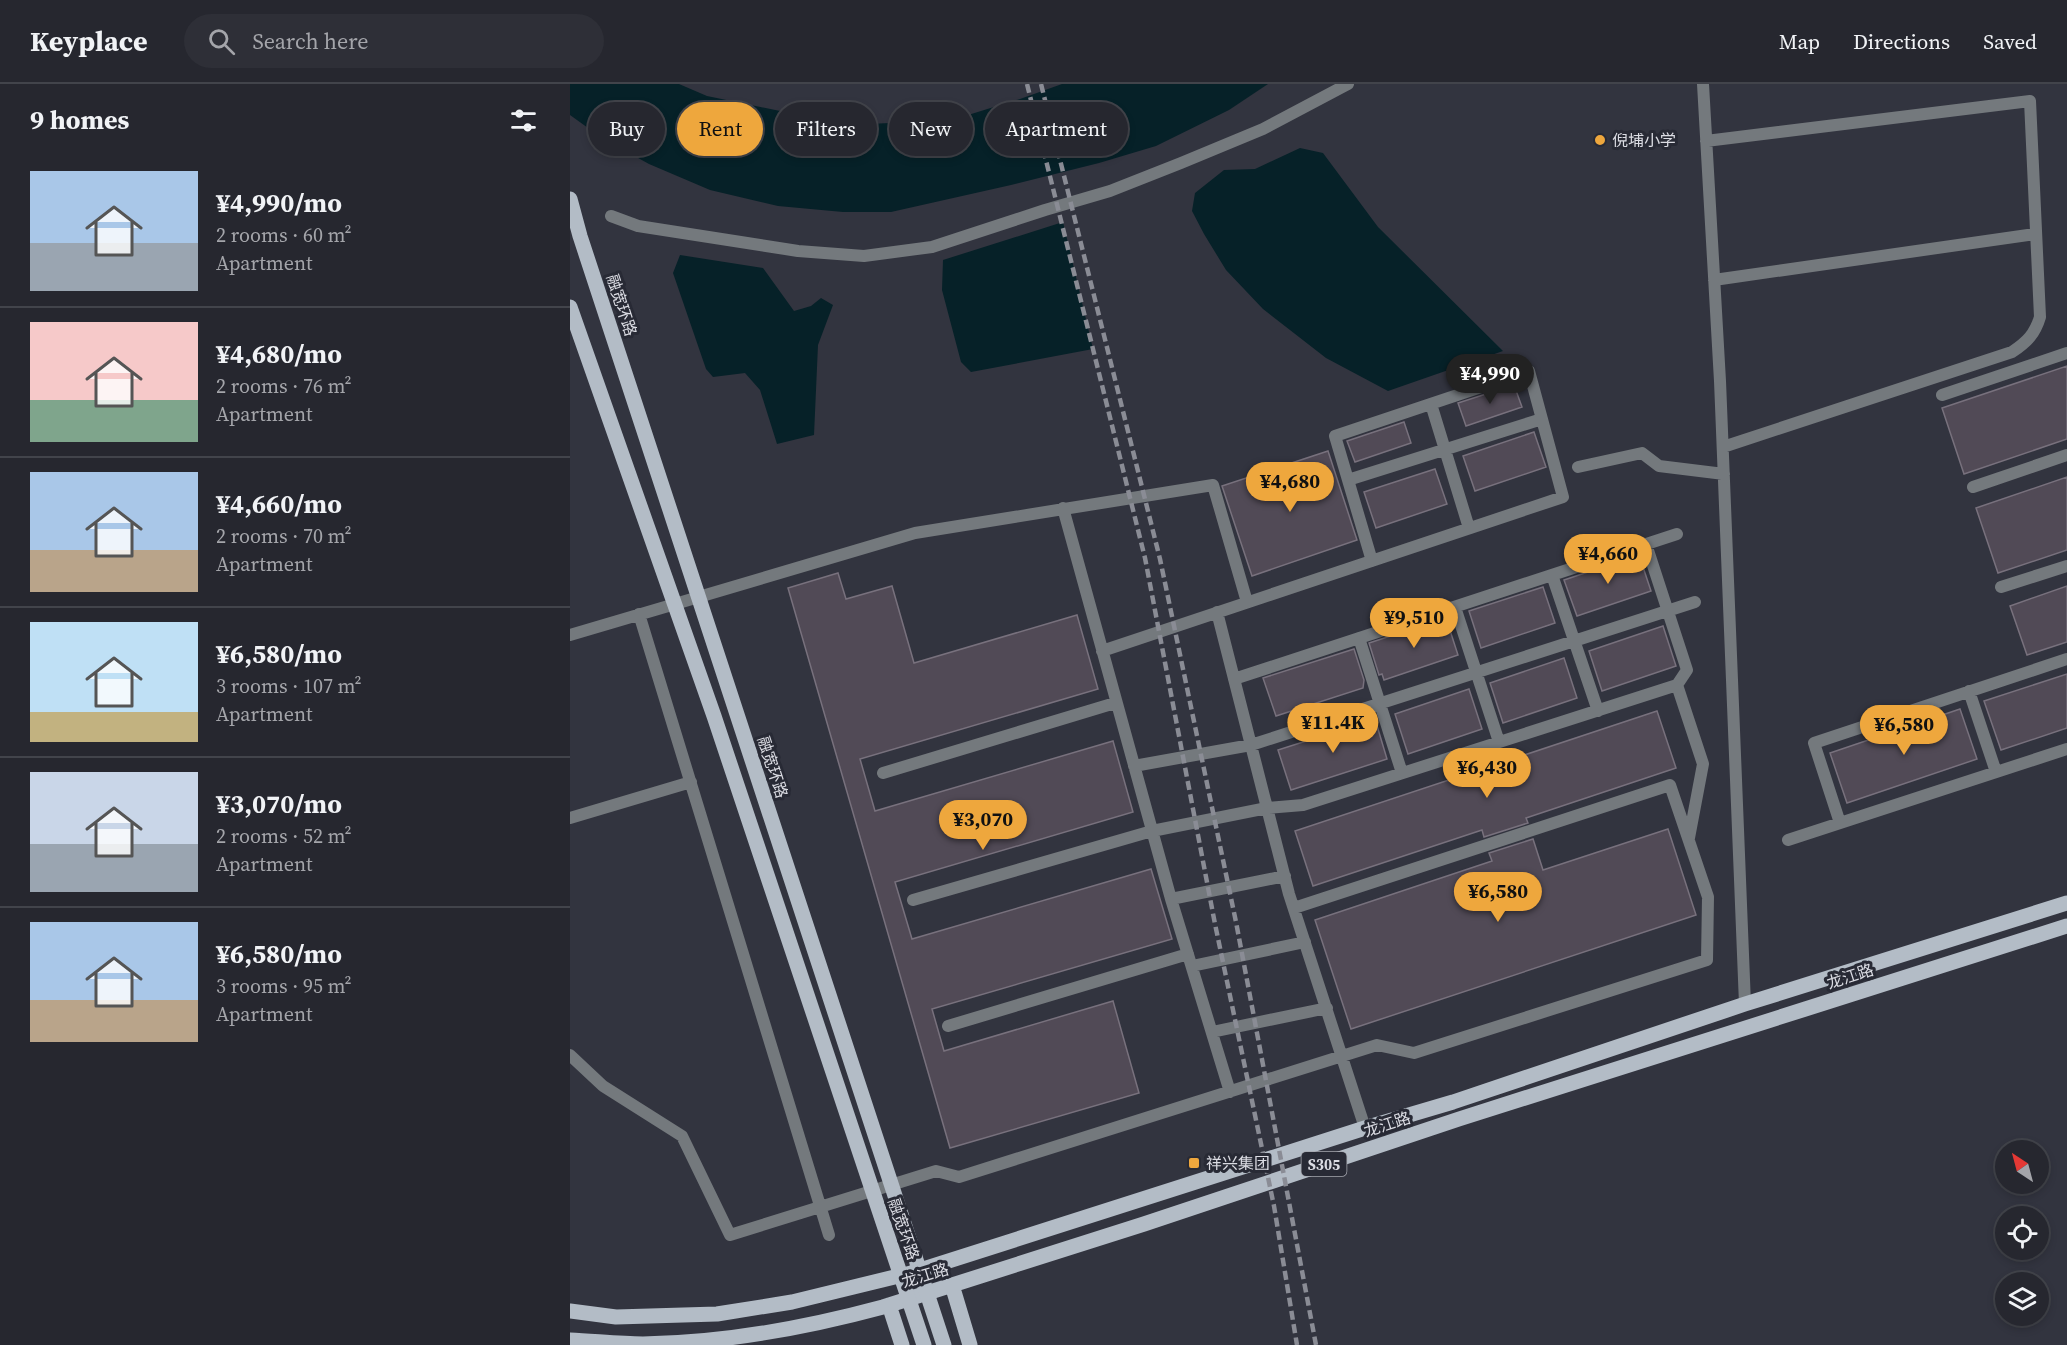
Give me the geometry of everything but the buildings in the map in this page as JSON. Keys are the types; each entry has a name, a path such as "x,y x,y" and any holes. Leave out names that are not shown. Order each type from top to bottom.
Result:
{"main road":[{"name":"融宽环路","path":"570,199 580,236 944,1345"},
{"name":"融宽环路","path":"570,307 714,716 924,1345"},
{"name":"龙江路","path":"570,1311 616,1317 717,1314 792,1302 872,1284 958,1259 1452,1102 1745,1004 2067,903"},
{"name":"龙江路","path":"570,1340 642,1345 706,1340 772,1332 843,1318 952,1286 1459,1119 2067,926"},
{"path":"952,1286 970,1345"},
{"path":"889,1305 902,1345"}],"street":[{"path":"611,216 638,226 798,251 864,256 932,247 1110,191 1181,164 1263,129 1348,84"},
{"path":"1703,84 1723,447 1745,1004"},
{"path":"1706,141 2030,101 2040,317 2036,330 2028,341 2012,352 1723,447"},
{"path":"1714,280 2035,234"},
{"path":"1942,395 2067,353"},
{"path":"1102,651 1217,612 1372,561 1563,497 1529,371 1335,436 1372,561"},
{"path":"1431,404 1469,528"},
{"path":"1348,480 1542,419"},
{"path":"1578,467 1642,453 1659,466 1724,474"},
{"path":"1972,487 2067,455"},
{"path":"570,635 915,533 1213,485 1247,602"},
{"path":"1063,508 1171,899 1230,1092"},
{"path":"1234,679 1677,534"},
{"path":"913,900 1152,831 1267,808 1303,805 1677,686 1687,670 1646,544"},
{"path":"2001,587 2067,566"},
{"path":"1552,575 1598,711"},
{"path":"1134,766 1251,745 1695,602"},
{"path":"1455,607 1499,742"},
{"path":"1217,612 1294,908 1365,1128"},
{"path":"639,614 829,1235"},
{"path":"1359,638 1402,773"},
{"path":"1840,823 1814,743 2067,659"},
{"path":"1677,686 1703,764 1688,840"},
{"path":"1969,692 1996,772"},
{"path":"883,773 1116,703"},
{"path":"1788,840 2067,749"},
{"path":"570,818 691,782"},
{"path":"570,1055 603,1086 682,1136 730,1235 936,1172 959,1177 1377,1045 1414,1053 1707,960 1708,897 1670,785 1294,908"},
{"path":"1171,899 1285,876"},
{"path":"948,1026 1190,960 1305,942"},
{"path":"1212,1032 1327,1008"}],"water":[{"path":"570,84 679,84 707,96 736,102 677,102 677,156 763,156 763,108 775,110 775,156 877,156 877,124 889,123 889,156 973,156 973,114 985,110 985,156 1122,156 1011,185 891,212 843,212 778,206 710,190 635,156 665,156 665,102 588,102 588,128 570,115"},
{"path":"1062,84 1268,84 1229,110 1156,146 1128,154 1128,102 1010,102"},
{"path":"1300,148 1323,153 1378,227 1503,351 1388,391 1326,358 1263,309 1226,270 1204,234 1192,211 1195,193 1224,170 1255,169"},
{"path":"1063,222 1093,349 971,372 961,362 942,290 943,260"},
{"path":"680,255 763,268 794,311 811,306 821,298 833,305 818,345 814,435 777,444 760,390 745,373 713,377 706,369 673,273"}],"railway":[{"path":"1027,84 1145,558 1215,924 1274,1206 1297,1345"},
{"path":"1041,84 1160,559 1236,922 1316,1345"}],"place":[{"name":"倪埔小学","path":"1600,140"},
{"name":"祥兴集团","path":"1194,1163"}]}
